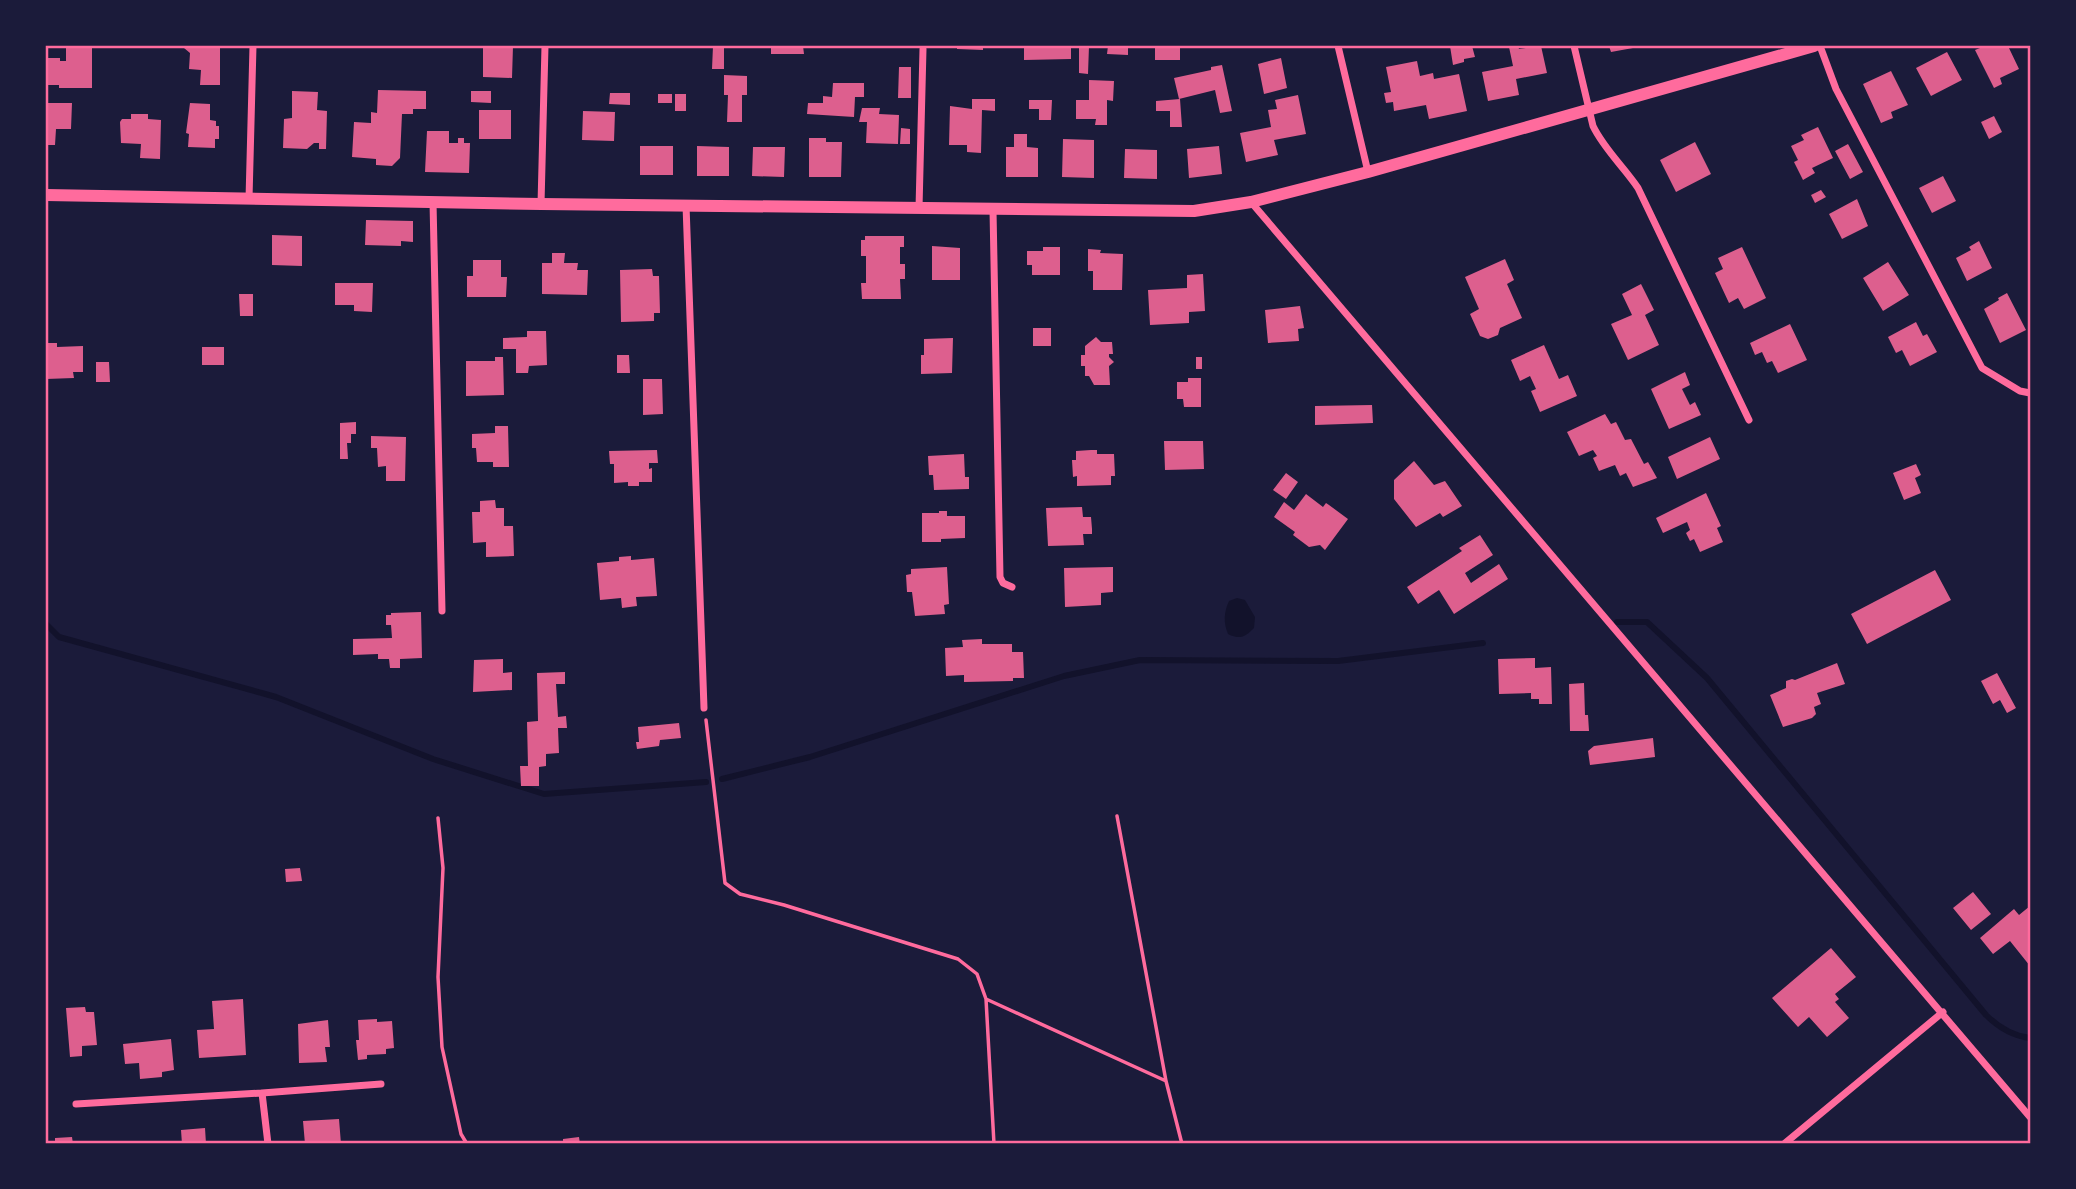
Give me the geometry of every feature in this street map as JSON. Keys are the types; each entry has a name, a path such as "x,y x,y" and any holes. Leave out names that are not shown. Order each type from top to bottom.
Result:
{"street":[{"path":"248,199 253,46"},
{"path":"541,204 545,46"},
{"path":"1338,46 1368,172"},
{"path":"1574,46 1587,109 1598,136 1638,188 1749,421"},
{"path":"46,195 1183,212 1251,202 1368,172 1814,46"},
{"path":"1820,46 1836,89 1982,368 2021,391 2031,393"},
{"path":"919,208 923,49"},
{"path":"433,202 442,611"},
{"path":"1251,202 1611,628 2031,1117"},
{"path":"685,204 704,708"},
{"path":"993,209 1000,577 1003,583 1012,587"},
{"path":"1784,1143 1943,1012"},
{"path":"76,1104 381,1084"},
{"path":"262,1093 268,1143"}],"path":[{"path":"704,708 725,883 740,894 785,905 958,959 976,974 986,999 993,1143"},
{"path":"1117,816 1166,1082 1182,1143"},
{"path":"438,818 443,868 438,977 442,1048 461,1134 467,1143"},
{"path":"986,999 1166,1082"}],"shaded area":[{"path":"1237,598 1245,600 1255,617 1254,628 1239,637 1228,634 1225,621 1229,601"}],"building":[{"path":"66,46 92,47 92,88 59,88 59,85 46,85 46,58 66,61"},
{"path":"184,46 220,46 220,85 200,85 201,70 189,69 190,53"},
{"path":"483,46 513,46 512,78 483,77"},
{"path":"713,46 724,46 724,69 712,69"},
{"path":"771,46 803,46 804,54 771,54"},
{"path":"957,46 983,46 983,50 957,49"},
{"path":"1024,46 1071,46 1071,59 1024,60"},
{"path":"1079,46 1089,46 1088,74 1079,73"},
{"path":"1108,46 1128,46 1128,55 1107,54"},
{"path":"1155,46 1180,46 1180,60 1155,60"},
{"path":"1450,46 1472,46 1475,57 1453,65"},
{"path":"1518,46 1519,49 1541,46 1547,73 1516,79 1519,95 1488,101 1482,72 1513,66 1509,47"},
{"path":"1609,46 1633,46 1633,48 1611,52"},
{"path":"1985,46 2008,46 2019,69 2000,78 2002,84 1994,88 1975,50"},
{"path":"1947,52 1962,80 1931,96 1916,68"},
{"path":"1281,58 1287,88 1264,94 1258,64"},
{"path":"1417,61 1420,76 1433,73 1434,79 1459,74 1467,111 1429,119 1426,105 1394,111 1393,102 1386,103 1384,93 1391,92 1386,67"},
{"path":"1222,65 1232,111 1220,113 1215,90 1179,99 1174,78"},
{"path":"899,67 911,67 911,98 898,98"},
{"path":"1891,71 1908,105 1891,112 1893,118 1881,123 1863,84"},
{"path":"724,75 747,76 747,95 742,95 742,122 727,122 728,95 724,95"},
{"path":"1089,80 1114,81 1113,101 1107,100 1107,125 1095,125 1096,119 1076,119 1076,100 1089,100"},
{"path":"833,83 864,83 864,97 855,97 854,117 807,114 808,103 823,103 823,96 832,97"},
{"path":"378,90 426,91 426,109 413,109 413,114 402,114 400,158 392,166 376,165 376,159 352,157 354,122 371,123 371,112 377,113"},
{"path":"292,91 318,92 317,110 327,111 326,149 319,149 319,143 314,143 307,149 283,148 284,119 292,118"},
{"path":"471,91 491,91 491,103 471,102"},
{"path":"610,93 630,93 630,105 609,104"},
{"path":"658,94 672,94 672,103 658,103"},
{"path":"675,94 686,94 686,111 675,111"},
{"path":"1298,95 1306,134 1274,140 1278,155 1246,162 1240,133 1271,127 1268,110 1277,109 1275,100"},
{"path":"972,99 995,99 995,111 982,110 981,153 967,152 967,145 949,145 950,106 972,109"},
{"path":"1180,99 1182,127 1170,127 1170,111 1156,111 1156,101"},
{"path":"1029,100 1052,100 1051,120 1039,120 1039,109 1029,109"},
{"path":"46,103 72,103 71,129 56,129 55,145 46,145"},
{"path":"190,103 210,104 210,120 216,121 216,126 219,126 219,139 215,139 215,148 188,147 189,134 186,133"},
{"path":"862,108 880,108 879,114 899,115 898,144 866,143 867,122 859,122"},
{"path":"479,110 511,110 511,139 479,139"},
{"path":"583,111 615,112 614,141 582,140"},
{"path":"131,114 148,114 148,119 161,120 160,159 140,158 141,144 121,143 120,122 122,119 131,119"},
{"path":"1994,116 2002,132 1989,139 1981,122"},
{"path":"1818,127 1833,158 1812,168 1815,173 1803,180 1794,162 1798,160 1791,146 1804,140 1801,135"},
{"path":"901,128 910,129 910,144 900,144"},
{"path":"427,131 449,131 449,143 458,143 458,138 464,138 464,143 470,143 469,173 425,172"},
{"path":"1014,134 1027,134 1027,147 1038,148 1038,177 1006,177 1006,147 1014,147"},
{"path":"809,138 842,142 841,177 809,177"},
{"path":"1063,139 1094,140 1094,178 1062,177"},
{"path":"1695,142 1711,174 1676,192 1660,160"},
{"path":"1848,144 1863,172 1850,179 1835,151"},
{"path":"640,146 673,146 673,175 640,175"},
{"path":"697,146 729,147 729,176 697,176"},
{"path":"1219,146 1222,174 1189,178 1187,149"},
{"path":"753,147 785,147 784,177 752,176"},
{"path":"1125,149 1157,150 1157,179 1124,178"},
{"path":"1943,176 1956,201 1932,213 1919,188"},
{"path":"1821,190 1826,197 1815,203 1811,195"},
{"path":"1857,199 1868,226 1842,239 1829,214"},
{"path":"366,220 413,221 413,242 401,241 401,246 365,245"},
{"path":"272,235 302,236 302,266 272,265"},
{"path":"865,236 904,236 904,247 900,247 900,264 905,264 905,279 900,279 901,299 862,299 861,283 866,283 866,256 861,256 861,240 865,240"},
{"path":"1979,241 1992,268 1967,281 1956,258 1971,250 1969,247"},
{"path":"932,246 960,248 960,280 932,280"},
{"path":"1043,247 1060,247 1060,275 1032,275 1032,265 1027,265 1027,251 1043,251"},
{"path":"1742,247 1766,298 1744,309 1738,298 1729,303 1715,273 1723,269 1718,258"},
{"path":"1088,249 1101,250 1100,253 1123,254 1122,290 1093,290 1093,271 1088,271"},
{"path":"552,253 565,253 564,263 578,263 577,270 588,270 587,295 542,294 542,263 552,263"},
{"path":"1505,259 1514,280 1507,284 1522,318 1500,328 1498,335 1488,339 1480,336 1470,314 1479,309 1465,277"},
{"path":"473,260 501,260 501,277 507,277 506,297 467,297 467,276 473,276"},
{"path":"1888,262 1909,295 1883,311 1863,278"},
{"path":"652,269 653,276 659,276 660,313 654,313 654,321 621,322 620,270"},
{"path":"1203,274 1205,311 1189,312 1189,323 1150,325 1148,290 1187,288 1187,275"},
{"path":"335,283 373,283 372,312 354,311 354,305 335,305"},
{"path":"1641,284 1654,310 1645,315 1659,345 1628,360 1611,324 1632,315 1622,294"},
{"path":"2007,293 2026,330 2000,343 1984,309"},
{"path":"239,294 253,294 253,316 240,316"},
{"path":"1300,306 1304,328 1298,329 1299,341 1268,343 1265,310"},
{"path":"1916,322 1923,336 1927,334 1937,352 1910,366 1902,350 1896,353 1888,337"},
{"path":"1790,324 1807,360 1778,373 1772,361 1767,363 1762,352 1755,355 1750,343"},
{"path":"1033,328 1051,328 1051,346 1033,346"},
{"path":"527,331 546,331 547,365 529,366 528,373 516,373 516,349 503,349 503,338 527,337"},
{"path":"1096,337 1101,342 1112,342 1113,354 1109,354 1109,357 1114,362 1109,366 1110,385 1094,385 1089,376 1085,376 1085,366 1081,366 1081,355 1085,355 1085,346"},
{"path":"953,338 952,373 921,374 924,339"},
{"path":"46,343 57,343 57,347 83,346 83,372 73,372 74,378 46,379"},
{"path":"1544,345 1559,379 1568,375 1577,396 1540,412 1531,391 1536,389 1530,376 1520,381 1511,360"},
{"path":"202,347 224,347 224,365 202,365"},
{"path":"617,355 629,355 630,373 617,373"},
{"path":"495,357 503,357 504,395 466,396 466,361 495,361"},
{"path":"1196,357 1202,357 1202,369 1196,369"},
{"path":"96,362 109,362 110,382 96,382"},
{"path":"1685,372 1690,385 1682,389 1690,405 1695,402 1701,415 1669,429 1651,389"},
{"path":"1188,378 1201,378 1201,407 1184,407 1183,399 1177,399 1177,382 1188,382"},
{"path":"643,379 662,379 663,414 643,415"},
{"path":"1372,405 1373,423 1315,425 1315,406"},
{"path":"1605,414 1611,424 1616,422 1625,440 1631,439 1644,464 1648,462 1657,478 1633,487 1626,473 1620,476 1615,465 1599,471 1593,458 1597,456 1593,450 1579,456 1567,432"},
{"path":"356,422 356,434 351,434 351,443 347,443 348,459 340,459 340,423"},
{"path":"495,426 508,426 509,467 493,467 493,462 477,462 476,448 472,448 472,434 495,433"},
{"path":"371,436 406,437 405,481 386,481 386,466 378,467 377,448 371,448"},
{"path":"1710,437 1720,459 1677,479 1668,457"},
{"path":"1164,441 1203,441 1204,469 1165,470"},
{"path":"657,450 658,463 649,463 649,469 652,468 652,482 639,482 639,486 628,486 628,482 614,483 614,464 610,464 609,451"},
{"path":"1097,450 1097,454 1114,454 1115,476 1111,476 1111,485 1077,486 1077,476 1073,477 1072,460 1076,460 1076,451"},
{"path":"964,454 965,477 969,477 969,489 934,490 933,475 929,475 928,456"},
{"path":"1414,461 1434,485 1445,481 1462,506 1443,517 1440,513 1416,527 1394,499 1394,480"},
{"path":"1916,464 1921,475 1915,478 1921,493 1904,500 1893,473"},
{"path":"1286,473 1298,482 1286,499 1273,490"},
{"path":"1706,493 1721,526 1717,528 1723,542 1700,552 1694,539 1690,541 1686,533 1690,530 1687,522 1663,533 1656,518"},
{"path":"1306,494 1323,507 1326,503 1348,519 1325,550 1320,545 1309,547 1293,535 1295,532 1274,517 1284,502 1294,510"},
{"path":"495,500 496,508 504,508 504,526 513,526 514,556 486,557 486,542 473,543 472,512 480,512 480,501"},
{"path":"1082,507 1083,517 1091,517 1092,529 1092,534 1083,534 1084,545 1048,546 1046,508"},
{"path":"947,511 947,516 965,516 965,538 922,542 922,513"},
{"path":"1480,535 1493,555 1465,573 1471,583 1499,564 1508,579 1454,614 1439,590 1418,604 1407,587 1462,551 1459,548"},
{"path":"631,556 631,560 654,558 657,596 636,597 637,606 622,608 621,598 600,600 597,563 619,561 619,557"},
{"path":"947,567 949,604 944,605 945,614 915,616 912,592 907,592 906,575 911,574 911,569"},
{"path":"1113,567 1113,592 1101,593 1101,605 1065,607 1064,568"},
{"path":"1935,570 1951,600 1867,644 1851,614"},
{"path":"421,612 422,658 400,659 400,668 390,668 389,659 378,659 378,654 353,655 353,639 392,638 391,625 386,625 386,615"},
{"path":"982,639 982,644 1012,644 1012,652 1023,652 1024,678 1013,678 1013,681 964,682 964,675 946,676 945,648 963,647 962,640"},
{"path":"1535,658 1535,668 1551,667 1552,704 1539,704 1539,699 1531,699 1531,693 1499,694 1498,659"},
{"path":"503,659 503,673 512,672 512,690 473,692 474,660"},
{"path":"1837,663 1845,684 1817,693 1821,704 1814,707 1816,714 1812,718 1783,727 1770,695 1786,688 1786,681"},
{"path":"565,672 565,684 556,684 558,717 566,716 567,728 558,728 559,753 546,754 546,766 539,767 539,786 521,786 520,766 528,766 527,722 538,721 537,673"},
{"path":"1997,673 2016,708 2007,713 2000,700 1993,704 1981,681"},
{"path":"1584,683 1585,715 1588,715 1589,731 1570,731 1569,684"},
{"path":"679,723 681,738 660,740 659,746 637,749 638,727"},
{"path":"1653,738 1655,757 1590,765 1588,751 1594,746"},
{"path":"300,868 302,881 286,882 285,869"},
{"path":"1973,892 1991,914 1971,930 1953,908"},
{"path":"2030,906 2030,966 2010,941 1993,954 1980,938 2014,909 2019,915"},
{"path":"1831,948 1856,977 1835,994 1839,999 1835,1002 1849,1018 1827,1037 1809,1017 1798,1027 1772,998"},
{"path":"243,999 246,1055 199,1058 197,1030 214,1029 212,1001"},
{"path":"85,1007 86,1012 94,1012 97,1045 82,1046 82,1056 70,1057 66,1008"},
{"path":"377,1019 377,1022 392,1021 394,1048 386,1049 386,1054 367,1055 367,1059 358,1060 358,1020"},
{"path":"328,1020 330,1047 325,1047 327,1062 299,1063 298,1024"},
{"path":"171,1039 174,1070 162,1072 162,1077 140,1079 139,1063 125,1064 123,1044"},
{"path":"339,1119 341,1144 305,1144 303,1121"},
{"path":"205,1128 206,1144 182,1144 181,1130"},
{"path":"72,1137 73,1144 55,1144 55,1138"},
{"path":"579,1137 580,1144 563,1144 563,1139"}],"waterway":[{"path":"1617,622 1647,622 1707,678 1986,1015 2006,1031 2030,1038"},
{"path":"46,624 59,637 276,697 433,759 544,794 706,782"},
{"path":"722,779 810,757 1064,676 1140,660 1338,661 1483,643"}]}
